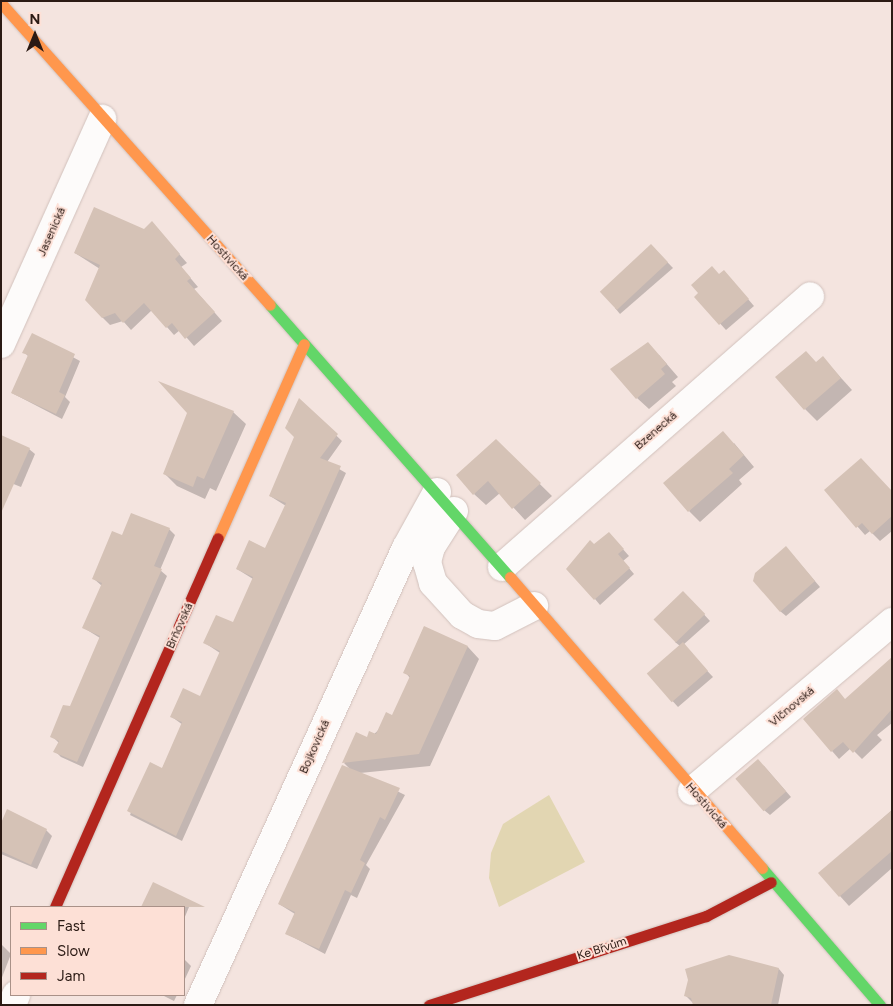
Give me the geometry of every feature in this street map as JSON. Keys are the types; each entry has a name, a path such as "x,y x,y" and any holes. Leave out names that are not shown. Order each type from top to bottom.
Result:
{"street":[{"name":"Hostivická","path":"1,3 102,119 445,502 692,791 880,1005"},
{"name":"Jasenická","path":"1,344 102,119"},
{"name":"Bzenecká","path":"502,567 810,296"},
{"name":"Brňovská","path":"55,906 304,344"},
{"path":"445,502 427,562 433,583 462,615 478,624 495,626 534,606"},
{"name":"Bojkovická","path":"198,1005 406,548 445,502"},
{"name":"Vlčnovská","path":"692,791 892,622"},
{"name":"Ke Břvům","path":"429,1005 706,916 771,882"},
{"path":"885,1005 892,1002"}],"shaded area":[{"path":"549,795 585,862 499,907 489,878 491,853 503,824"}],"building":[{"path":"94,207 144,229 152,221 180,254 175,259 191,278 187,281 215,312 185,339 172,323 166,328 144,303 123,323 115,313 102,318 85,300 100,265 74,253"},
{"path":"651,244 668,262 617,310 600,292"},
{"path":"712,266 719,274 724,270 749,299 719,325 694,297 698,293 691,285"},
{"path":"32,333 75,354 59,392 65,395 56,414 11,393 28,355 22,353"},
{"path":"648,342 667,364 661,369 665,374 636,399 610,369"},
{"path":"806,351 816,362 823,356 841,378 804,410 775,377"},
{"path":"158,381 234,411 204,479 197,476 193,487 163,474 187,413"},
{"path":"299,398 338,434 320,458 341,466 176,836 127,811 150,762 162,768 182,722 170,717 183,688 200,696 220,651 203,643 216,615 233,622 253,577 236,569 249,540 265,548 286,503 269,496 294,437 285,428"},
{"path":"723,431 744,455 729,469 733,473 688,512 663,483"},
{"path":"1,435 30,448 1,513"},
{"path":"496,439 541,483 512,509 488,481 473,495 456,475"},
{"path":"861,458 892,491 892,516 872,534 862,523 856,528 824,490"},
{"path":"131,513 170,528 154,566 162,569 77,762 53,752 59,741 50,737 63,705 70,706 100,636 82,628 102,583 92,579 112,531 122,535"},
{"path":"609,532 624,549 618,554 630,568 594,600 566,569 590,540 594,544"},
{"path":"786,546 815,581 780,612 753,581 755,573"},
{"path":"683,591 705,614 676,642 654,619"},
{"path":"424,626 468,646 419,754 342,763 356,732 367,737 369,731 376,734 386,712 392,715 410,676 403,673"},
{"path":"683,642 708,671 672,702 647,673"},
{"path":"892,657 892,709 853,753 843,742 831,752 803,719 837,689 845,699"},
{"path":"758,759 786,791 764,811 735,779"},
{"path":"342,765 400,788 385,820 380,817 360,860 365,863 351,893 345,890 319,949 285,934 295,912 278,904"},
{"path":"7,809 47,829 31,865 1,851 1,823"},
{"path":"892,810 892,851 839,897 818,873"},
{"path":"153,882 205,907 185,906 141,906"},
{"path":"729,955 779,968 771,1005 693,1005 691,998 684,996 688,980 685,969"}],"traffic: fast":[{"path":"270,305 510,577"},
{"path":"762,868 880,1005"}],"traffic: slow":[{"path":"1,3 270,305"},
{"path":"218,538 304,344"},
{"path":"510,577 762,868"}],"traffic: jam":[{"path":"55,906 218,538"},
{"path":"429,1005 706,916 771,882"}]}
